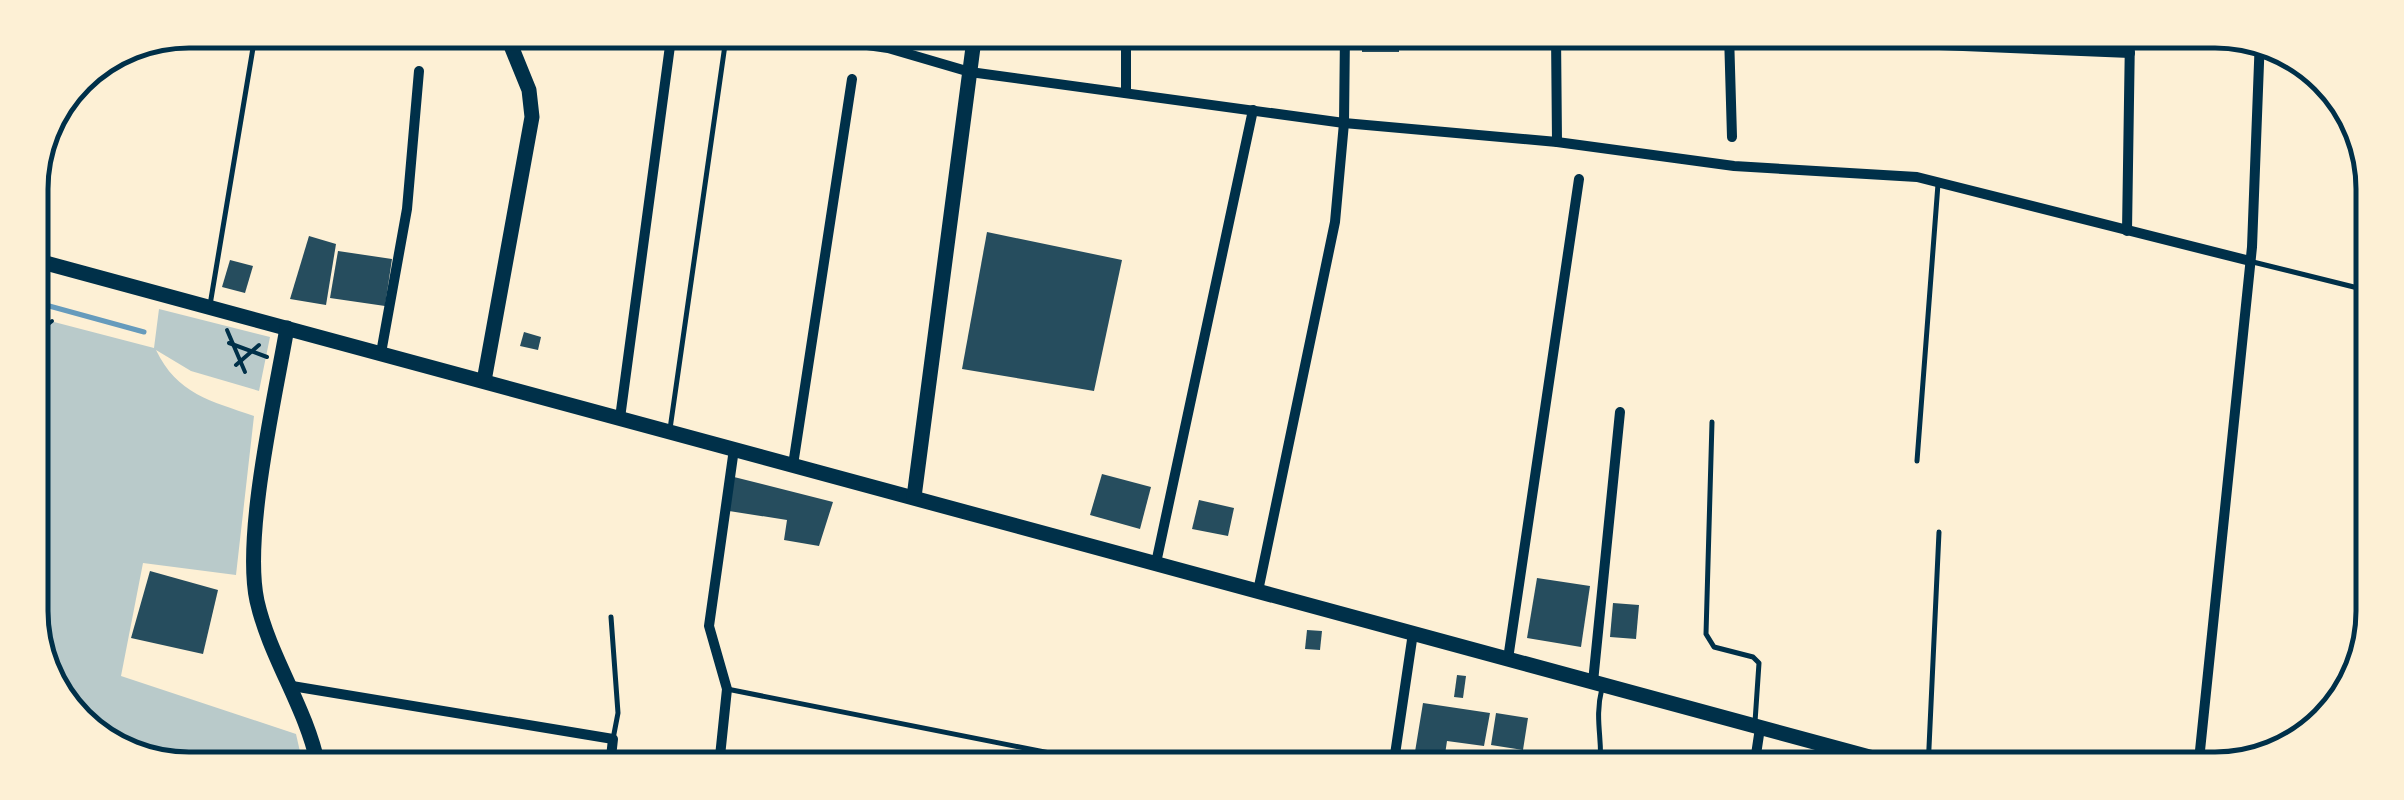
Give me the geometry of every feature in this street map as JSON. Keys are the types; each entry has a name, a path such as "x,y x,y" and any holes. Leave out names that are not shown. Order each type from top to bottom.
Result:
{"main road":[{"path":"484,381 532,117 529,90 513,48"},
{"path":"914,498 974,48"},
{"path":"48,264 1850,752"},
{"path":"287,328 253,563 260,612 292,686 314,752"}],"street":[{"path":"620,418 670,48"},
{"path":"895,48 970,72 1344,123 1556,142 1734,166 1938,181 2250,261"},
{"path":"1126,48 1126,93"},
{"path":"1258,591 1334,222 1344,123 1345,48"},
{"path":"1556,48 1556,142"},
{"path":"1729,48 1732,137"},
{"path":"2011,48 2130,53"},
{"path":"2127,231 2130,48"},
{"path":"2200,752 2250,261 2259,55"},
{"path":"381,354 407,208 420,71"},
{"path":"794,465 852,80"},
{"path":"1156,563 1253,110"},
{"path":"1508,659 1579,179"},
{"path":"1598,684 1620,412"},
{"path":"721,752 727,689 709,626 734,449"},
{"path":"1395,752 1413,634"},
{"path":"292,686 613,739 612,752"},
{"path":"1755,752 1757,727"}],"lane":[{"path":"210,307 253,48"},
{"path":"670,432 725,48"},
{"path":"1917,461 1938,181"},
{"path":"2250,261 2356,288"},
{"path":"1712,422 1706,634 1714,648 1753,657 1759,663 1757,727"},
{"path":"1929,752 1939,532"},
{"path":"611,617 618,713 613,739"},
{"path":"1598,684 1595,729 1602,752"},
{"path":"727,689 1046,752"}],"path":[{"path":"48,325 52,321"},
{"path":"222,321 245,372"},
{"path":"231,344 272,359"},
{"path":"238,363 260,345"}],"shaded area":[{"path":"159,309 270,337 259,391 191,371 156,350 164,365 185,386 254,416 236,575 143,563 121,676 296,734 300,752 170,751 135,742 89,711 66,682 55,657 47,612 48,320 154,348"}],"building":[{"path":"1362,48 1399,48 1399,52 1362,52"},
{"path":"987,232 1122,260 1094,391 962,369"},
{"path":"309,236 336,244 326,305 290,299"},
{"path":"338,251 392,259 385,306 330,298"},
{"path":"230,260 253,266 245,293 222,287"},
{"path":"524,332 541,337 538,350 520,346"},
{"path":"1102,474 1151,487 1140,529 1090,515"},
{"path":"734,477 833,502 819,546 784,540 787,520 729,511"},
{"path":"1199,500 1234,508 1228,536 1192,529"},
{"path":"150,571 218,590 203,654 131,638"},
{"path":"1537,578 1590,586 1581,647 1527,638"},
{"path":"1613,603 1639,605 1636,639 1610,637"},
{"path":"1307,630 1322,631 1320,650 1305,649"},
{"path":"1457,675 1466,676 1463,698 1454,697"},
{"path":"1423,703 1490,713 1484,746 1447,741 1445,752 1415,752"},
{"path":"1496,713 1528,718 1523,750 1491,745"}],"waterway":[{"path":"48,306 144,332"}]}
